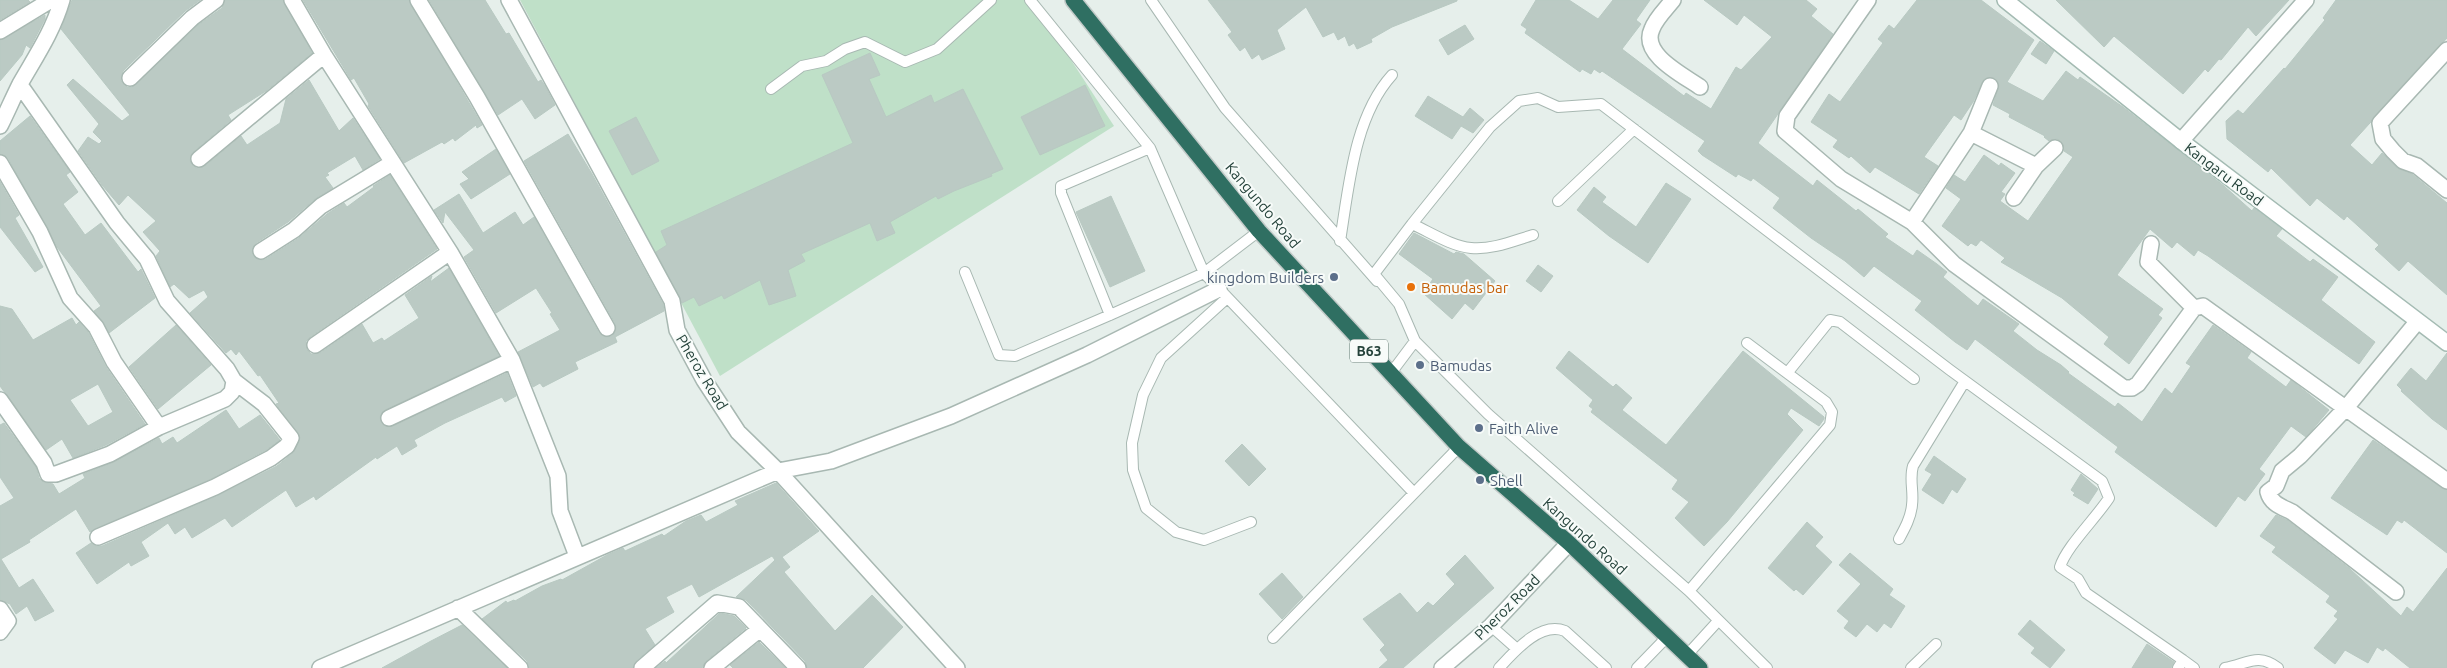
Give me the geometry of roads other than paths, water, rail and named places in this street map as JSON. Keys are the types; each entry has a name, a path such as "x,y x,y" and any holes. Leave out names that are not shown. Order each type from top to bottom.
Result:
{"highway":[{"name":"Kangundo Road","path":"1073,0 1259,231 1458,447 1569,543 1700,668"}],"street":[{"path":"0,31 52,0"},
{"path":"0,126 20,84 58,15 62,0"},
{"path":"130,78 192,18 216,0"},
{"path":"292,0 324,55 450,252 512,360 558,476 560,511 577,556"},
{"path":"418,0 477,98 607,328"},
{"name":"Pheroz Road","path":"509,0 672,300 677,330 704,380 738,432 778,471 957,668"},
{"path":"1673,0 1652,28 1649,38 1652,48 1659,58 1700,87"},
{"name":"Kangaru Road","path":"2005,0 2181,140 2417,322 2447,343"},
{"path":"2181,140 2306,0"},
{"path":"1860,3 1787,116 1785,131 1841,179 1912,222 1954,264 2126,388 2138,384 2194,308 2200,306 2206,308 2447,481"},
{"path":"2447,50 2380,123 2380,134 2393,151 2403,161 2417,166 2447,190"},
{"path":"199,159 324,55"},
{"path":"20,84 117,224 147,259 167,301 228,370 234,381 264,404 291,438 288,446 271,458 215,487 98,536"},
{"path":"1912,222 1971,133 1990,86"},
{"path":"1971,133 2036,166"},
{"path":"2014,198 2036,166 2055,148"},
{"path":"0,163 40,232 70,298 96,327 114,362 159,427"},
{"path":"261,251 294,230 321,206 392,163"},
{"path":"2151,244 2148,262 2194,308"},
{"path":"315,345 450,252"},
{"path":"320,668 778,471 831,461 951,416 1223,293"},
{"path":"2396,592 2292,512 2275,503 2270,498 2268,492 2276,486 2282,471 2300,456 2345,409 2417,322"},
{"path":"389,418 512,360"},
{"path":"0,400 44,463 48,474 56,474 110,454 159,427 224,399 232,392 234,381"},
{"name":"Pheroz Road","path":"1442,668 1491,626 1569,543"},
{"path":"642,668 717,602 739,607 798,668"},
{"path":"458,608 511,665"},
{"path":"0,609 8,620 0,632"},
{"path":"712,668 760,629"}],"lane":[{"path":"771,88 802,66 826,61 845,49 865,42 905,62 937,49 991,0"},
{"path":"1030,0 1150,148 1204,273 1414,494"},
{"path":"1151,0 1225,108 1340,241 1399,304"},
{"path":"1340,241 1356,143 1373,106 1377,91 1392,75"},
{"path":"1767,668 1689,591 1488,414 1415,341 1399,304 1374,274 1490,127 1519,101 1538,98 1558,108 1601,104 1965,381 2102,481 2109,498 2064,556 2060,567 2078,579 2086,593 2181,664 2194,668"},
{"path":"1558,201 1634,129"},
{"path":"1110,315 1061,193 1061,186 1150,148"},
{"path":"1412,224 1451,242 1470,248 1495,246 1533,235"},
{"path":"965,272 999,355 1015,356 1204,273 1259,231"},
{"path":"1223,293 1162,358 1143,395 1132,443 1133,470 1146,508 1176,532 1204,540 1251,522"},
{"path":"1788,372 1830,320 1840,322 1914,379"},
{"path":"1391,373 1415,341"},
{"path":"1689,591 1830,425 1832,412 1826,402 1747,343"},
{"path":"1899,539 1910,517 1912,504 1910,476 1913,466 1965,381"},
{"path":"1273,638 1458,447"},
{"path":"1687,655 1718,621"},
{"path":"1491,626 1517,649"},
{"path":"1499,668 1517,649 1542,632 1559,628 1565,631 1606,668"},
{"path":"1636,668 1668,636"},
{"path":"1910,668 1936,644"},
{"path":"2225,668 2238,666 2253,659 2269,661 2278,668"}],"place":[{"name":"kingdom Builders","path":"1334,277"},
{"name":"Bamudas bar","path":"1411,287"},
{"name":"Bamudas","path":"1420,365"},
{"name":"Faith Alive","path":"1479,428"},
{"name":"Shell","path":"1480,480"}]}
